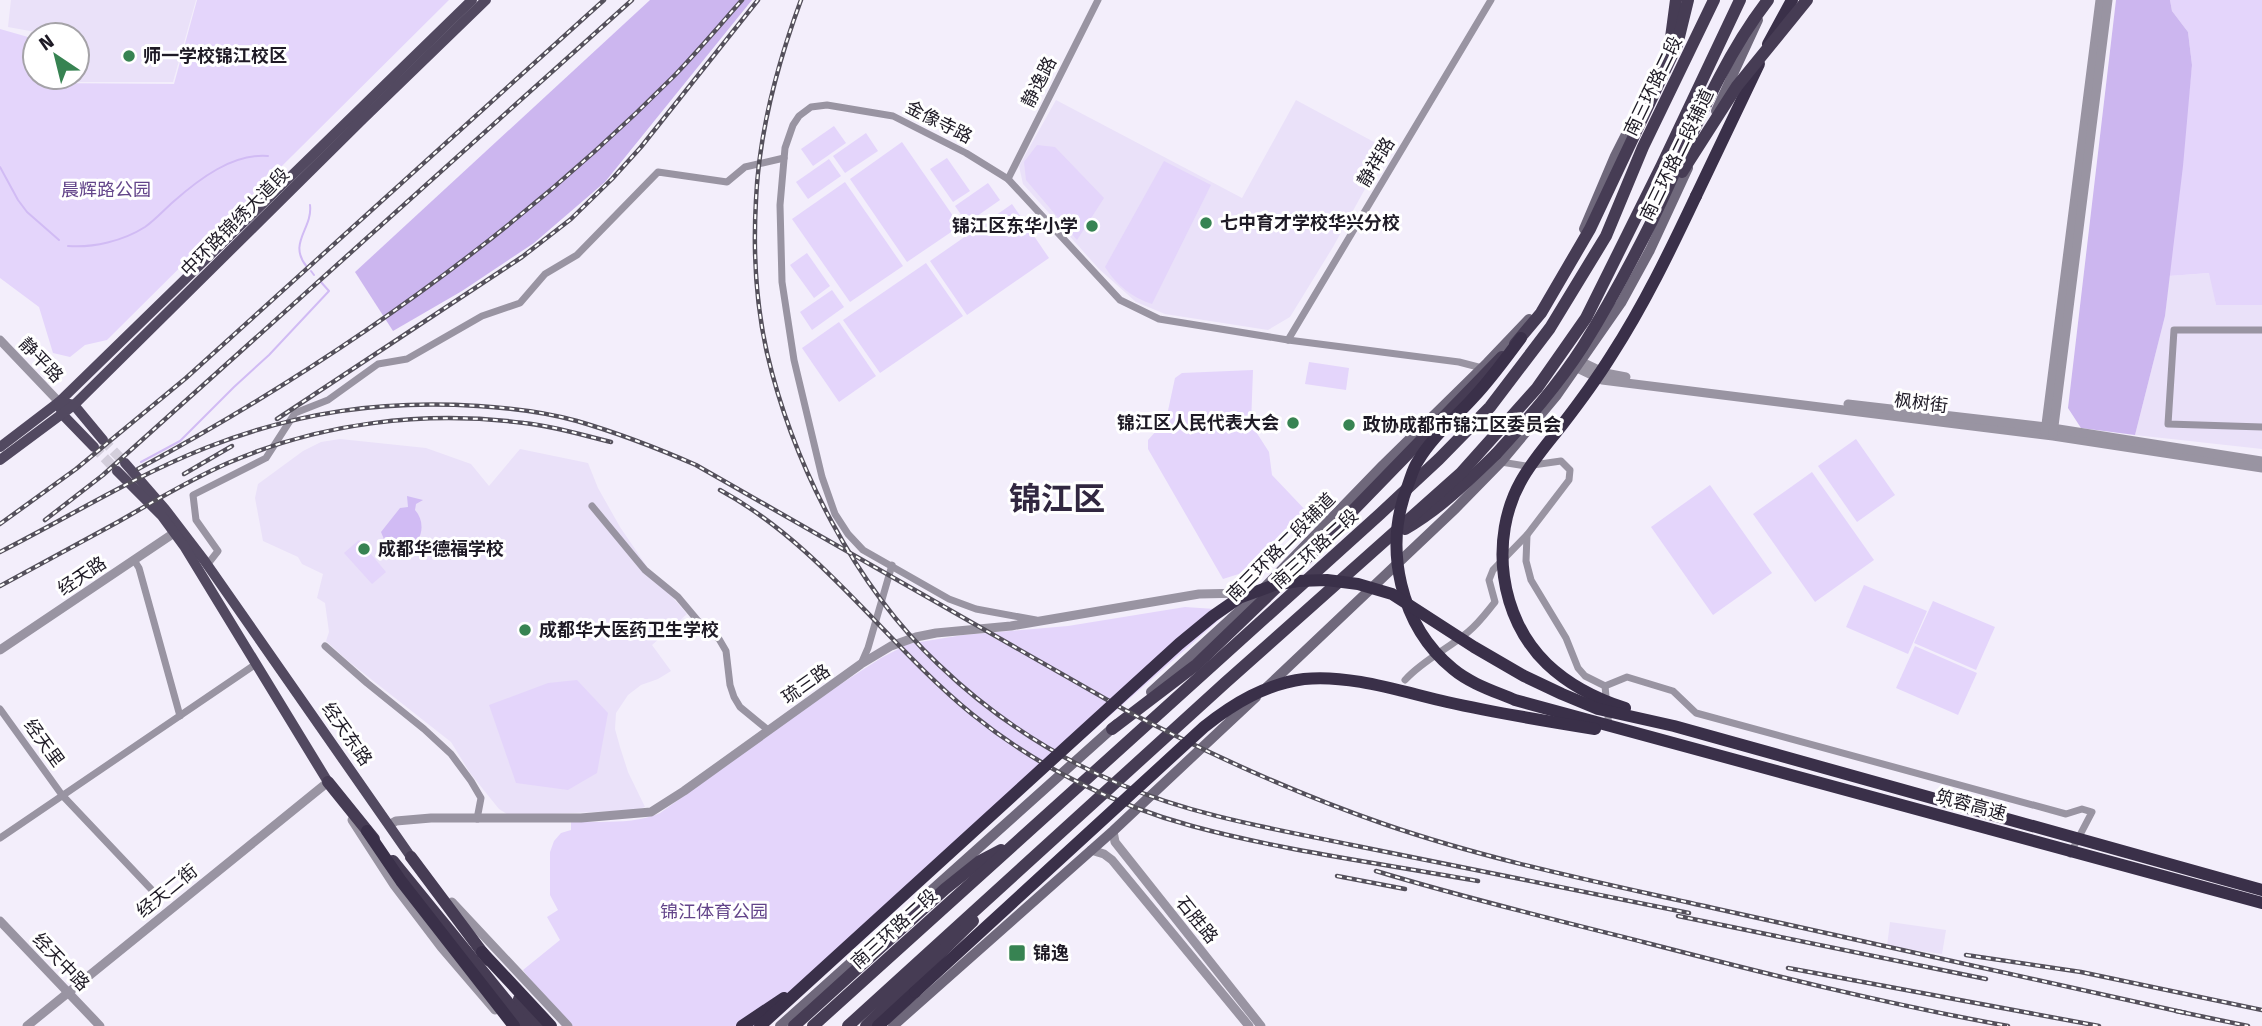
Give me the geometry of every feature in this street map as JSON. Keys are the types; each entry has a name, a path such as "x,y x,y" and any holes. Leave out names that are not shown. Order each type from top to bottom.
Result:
{"highway":[{"path":"1658,85 1669,56 1676,0"},
{"path":"1671,741 1515,700 1477,684 1454,670 1434,651 1406,601 1398,574 1396,540 1402,500 1417,462 1443,429 1476,395 1541,313 1590,229 1677,45 1688,0"},
{"path":"848,1026 1461,473 1537,388 1586,318 1740,0"},
{"path":"1651,223 1726,66 1767,0"},
{"path":"1674,726 1609,703 1564,678 1544,662 1528,640 1510,606 1502,564 1503,540 1520,482 1590,389 1664,266 1772,36 1792,0"},
{"path":"1383,541 1449,500 1499,458 1582,348 1651,223 1737,86 1807,0"},
{"name":"南三环路二段","path":"813,1026 1439,459 1502,393 1550,328 1606,236 1643,147 1712,3"},
{"path":"1112,729 1196,665 1303,562 1521,338"},
{"path":"1448,415 1502,393"},
{"path":"760,1026 1179,644 1240,598 1274,585 1327,580 1358,584 1392,594 1524,676 1562,694 1598,709 1674,726"},
{"path":"878,1026 1204,727 1242,699 1267,689 1302,679 1354,682 1501,714 1671,741"},
{"name":"筑蓉高速","path":"1674,726 2262,890"},
{"name":"筑蓉高速","path":"1671,741 2262,903"},
{"name":"经天东路","path":"328,782 527,1026"},
{"path":"367,831 401,881 514,1026"},
{"path":"794,1026 944,889 980,861 1020,839"},
{"path":"866,1026 956,940 1035,856"},
{"name":"经天东路","path":"411,857 482,952 546,1025"},
{"path":"742,1026 826,966"}],"main road":[{"name":"中环路锦绣大道段","path":"0,460 61,408 472,0"},
{"name":"中环路锦绣大道段","path":"74,405 486,0"},
{"path":"460,24 492,0"},
{"name":"南三环路二段辅道","path":"780,1026 1112,729 1259,593 1532,315 1582,233 1615,156 1659,69 1688,0"},
{"name":"南三环路二段辅道","path":"900,1024 1113,831 1428,534 1557,396 1621,303 1650,250 1767,0"},
{"path":"74,405 99,444 61,408 74,405"},
{"name":"中环路锦绣大道段","path":"0,447 61,408"},
{"name":"经天东路","path":"121,467 207,565 411,857"},
{"name":"经天东路","path":"178,531 328,782"}],"street":[{"name":"静逸路","path":"1008,179 1098,0"},
{"name":"静祥路","path":"1288,340 1491,0"},
{"path":"2049,431 2100,0"},
{"path":"2049,431 2108,0"},
{"name":"金像寺路","path":"1043,621 962,605 863,550 835,514 822,477 794,360 782,282 780,205 785,148 793,125 799,116 811,107 827,104 893,116 966,153 1008,179 1120,300 1159,319 1288,340 1459,362 1482,368"},
{"path":"207,565 218,551 196,520 193,495 266,458 295,413 328,400 378,364 407,359 482,316 520,303 545,274 577,255 657,172 727,182 745,167 784,158"},
{"path":"1363,485 1406,453 1485,378 1532,315"},
{"path":"2262,330 2174,330 2168,424 2262,427"},
{"name":"静平路","path":"0,340 61,408"},
{"name":"枫树街","path":"1580,365 1602,380 2049,431 2262,461"},
{"name":"枫树街","path":"2049,431 2262,468"},
{"path":"1405,680 1414,670 1479,622 1495,602 1489,580 1493,570 1527,535 1569,480 1570,470 1561,461 1526,466 1499,458"},
{"path":"592,506 645,570 678,597 704,628 719,639 726,651 734,697 740,707 768,730"},
{"name":"经天路","path":"0,650 178,531"},
{"path":"1527,535 1526,561 1531,580 1585,676 1605,686 1628,677 1673,691 1696,713 2066,814 2082,808 2092,812 2070,854"},
{"path":"134,560 139,568 180,716"},
{"path":"861,664 892,565"},
{"name":"琉三路","path":"389,825 396,821 431,818 581,818 651,812 861,664 891,646 916,636 1043,621 1199,594 1259,593"},
{"path":"326,646 451,754 481,798 477,819"},
{"path":"0,838 256,664"},
{"path":"1605,686 1609,730"},
{"name":"经天里","path":"0,709 62,795 151,889"},
{"path":"328,782 394,885 507,1026"},
{"name":"经天二街","path":"27,1026 328,782"},
{"name":"石胜路","path":"1113,831 1115,842 1261,1026"},
{"path":"1091,850 1112,859 1249,1026"},
{"path":"411,857 568,1026"},
{"name":"经天中路","path":"0,921 100,1026"}],"shaded area":[{"name":"师一学校锦江校区","path":"11,0 196,0 173,82 91,82 91,21 21,21 21,29 8,27"},
{"path":"650,0 752,0 605,182 534,243 462,291 393,331 355,272"},
{"path":"2116,0 2170,0 2172,11 2188,32 2192,65 2165,316 2135,435 2081,428 2068,408"},
{"path":"1056,100 1242,198 1296,100 1387,149 1333,247 1290,317 1268,330 1165,314 1136,302 1099,269 1023,184 1019,166"},
{"path":"2210,273 2216,305 2262,305 2262,449 2135,435 2165,316 2169,276"},
{"name":"成都华大医药卫生学校","path":"340,439 426,448 471,464 489,486 520,449 588,463 598,488 620,527 650,571 687,614 652,645 671,671 641,685 628,695 616,713 615,729 620,747 628,772 645,807 636,810 510,816 499,809 470,773 451,742 326,641 329,632 325,603 317,598 323,574 302,564 298,557 263,541 255,498 258,484 303,451 321,442"},
{"path":"407,496 423,500 416,504 415,510 421,520 421,532 417,542 407,550 396,544 386,544 381,532 400,508 408,507"},
{"path":"1890,922 1946,930 1942,954 1887,946"}],"green space":[{"name":"晨辉路公园","path":"197,0 449,0 107,340 85,345 70,357 53,353 39,307 0,278 0,29 21,35 21,91 91,91 91,83 174,84"},
{"path":"2170,0 2262,0 2262,305 2216,305 2209,273 2169,276 2192,65 2188,32 2172,11"},
{"path":"834,126 846,143 813,166 801,149"},
{"path":"866,133 878,151 845,173 833,156"},
{"path":"902,142 960,226 907,262 850,179"},
{"path":"1037,145 1055,147 1104,198 1077,240 1026,180 1024,162"},
{"path":"947,158 970,191 953,202 930,169"},
{"path":"829,159 841,176 808,199 796,182"},
{"path":"1164,161 1211,185 1152,304 1126,290 1114,280 1105,267"},
{"path":"845,182 903,266 850,302 792,219"},
{"path":"988,183 1000,200 967,223 955,206"},
{"path":"1012,204 1049,258 967,315 930,261"},
{"path":"807,253 830,286 814,298 790,265"},
{"path":"926,263 963,316 880,373 843,320"},
{"path":"832,290 844,307 812,330 800,312"},
{"path":"839,322 876,376 839,402 802,348"},
{"path":"1309,362 1349,368 1346,390 1305,384"},
{"path":"1253,370 1251,424 1269,452 1272,475 1310,515 1245,572 1223,579 1148,449 1148,440 1166,420 1175,378 1182,373"},
{"path":"1856,439 1895,495 1857,522 1818,466"},
{"path":"1812,472 1874,560 1815,602 1753,514"},
{"path":"1710,485 1772,573 1713,615 1651,527"},
{"path":"359,540 386,572 372,584 344,553"},
{"path":"1864,585 1927,611 1908,654 1846,627"},
{"path":"1933,601 1995,627 1976,670 1914,643"},
{"name":"锦江体育公园","path":"1185,607 1230,610 758,1026 564,1026 523,970 560,940 547,917 558,910 550,895 550,852 561,833 571,830 571,822 628,821 660,813 836,687 908,644 963,635 1068,626"},
{"path":"1915,646 1977,673 1958,715 1896,688"},
{"path":"577,680 608,713 597,773 568,790 516,783 489,705 548,683"}],"waterway":[{"path":"68,246 98,245 136,232 217,169 242,159 268,156"},
{"path":"0,167 27,212 59,240"},
{"path":"307,267 299,251 310,205"},
{"path":"311,271 314,275"},
{"path":"141,462 180,441 269,355 329,291 320,281"}],"tunnel":[{"path":"103,440 125,463"},
{"path":"94,447 117,471"}],"railway":[{"path":"0,524 76,469 186,378 604,0"},
{"path":"45,520 103,475 632,0"},
{"path":"138,469 283,385 421,292 488,241 615,133 675,75 742,0"},
{"path":"277,419 522,257 571,219 641,147 758,0"},
{"path":"801,0 771,98 758,174 755,258 760,316 767,353 793,437 831,521 880,598 938,664 1002,717 1048,748 1097,774 1150,796 1265,827 1689,913"},
{"path":"0,552 181,458 241,435 307,417 408,405 490,407 553,415 622,436 696,465 1125,710 1252,772 1350,812 1424,837 1547,870 2186,1013"},
{"path":"0,586 171,491 228,463 263,449 336,429 411,419 486,419 546,426 611,442"},
{"path":"184,474 232,446"},
{"path":"720,490 790,538 910,657 972,714 1022,750 1077,782 1134,807 1227,835 1478,881"},
{"path":"1376,871 1782,977 2008,1026"},
{"path":"1337,876 1405,889"},
{"path":"1678,916 1986,979"},
{"path":"1966,955 2081,972 2262,1010"},
{"path":"1788,968 2099,1026"},
{"path":"2176,1011 2248,1026"}],"place":[{"name":"师一学校锦江校区","path":"129,56"},
{"name":"七中育才学校华兴分校","path":"1206,223"},
{"name":"锦江区东华小学","path":"1092,226"},
{"name":"锦江区人民代表大会","path":"1293,423"},
{"name":"政协成都市锦江区委员会","path":"1349,425"},
{"name":"成都华德福学校","path":"364,549"},
{"name":"成都华大医药卫生学校","path":"525,630"},
{"name":"锦逸","path":"1017,953"}],"district":[{"name":"锦江区","path":"1057,499"}]}
